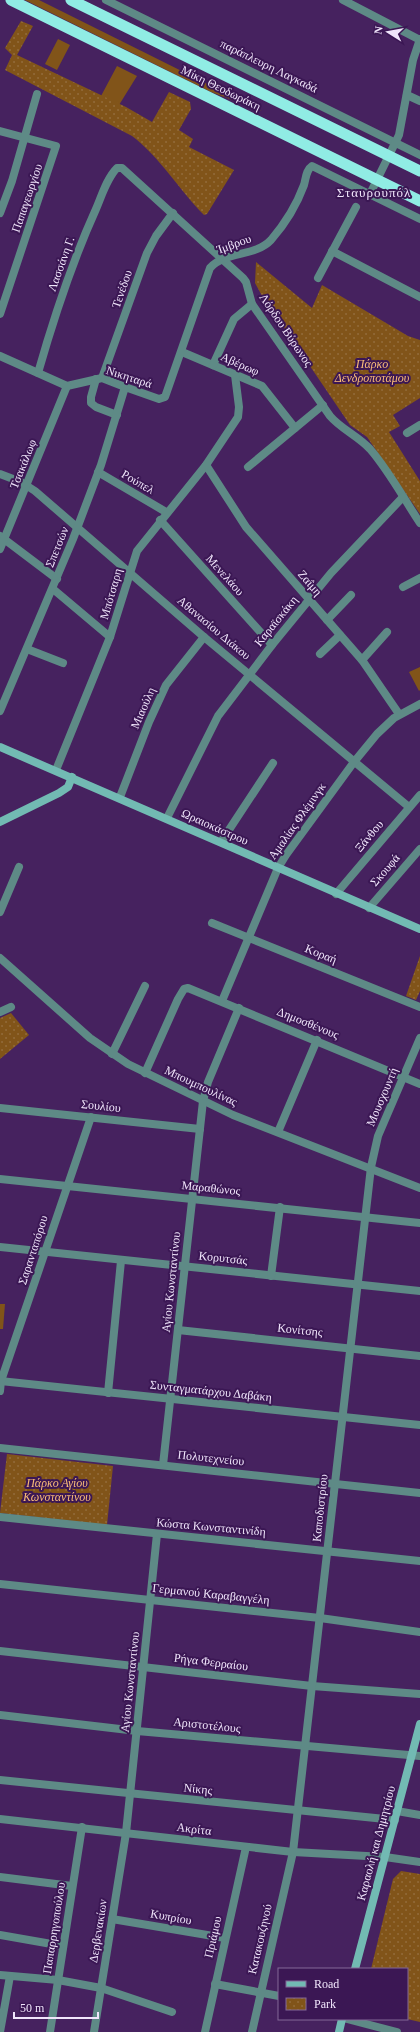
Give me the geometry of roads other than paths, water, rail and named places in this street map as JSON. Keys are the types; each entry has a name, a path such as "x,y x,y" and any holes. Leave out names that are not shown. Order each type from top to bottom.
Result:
{"highway":[{"name":"Μίκη Θεοδωράκη","path":"11,0 420,202"},
{"name":"Μίκη Θεοδωράκη","path":"70,0 420,171"}],"main road":[{"name":"Ωραιοκάστρου","path":"0,747 120,797 336,894 420,929"},
{"path":"0,822 59,793 68,787 72,777"},
{"name":"Καραολή και Δημητρίου","path":"356,1968 397,1811 416,1756 420,1724"},
{"path":"339,2032 342,2020"}],"street":[{"name":"παράπλευρη Λαγκαδά","path":"106,0 420,155"},
{"path":"343,0 420,40 413,60 396,143 370,194 420,219"},
{"path":"0,213 25,137 37,94"},
{"path":"406,95 420,101"},
{"name":"Παπαγεωργίου","path":"0,131 56,146 0,314"},
{"name":"Ίμβρου","path":"162,399 168,393 208,272 213,266 223,260 261,247 272,239 297,200 308,170 312,166 370,194"},
{"name":"Λόρδου Βύρωνος","path":"117,168 122,168 128,171 246,282 252,304 323,405 336,422 359,438 371,450 420,524"},
{"name":"Λασσάνη Γ.","path":"38,373 58,306 82,243 109,180 117,168"},
{"path":"318,278 356,207"},
{"name":"Τενέδου","path":"117,415 96,407 91,403 91,397 147,253 156,236 173,213"},
{"path":"332,252 420,297"},
{"path":"213,365 234,320 252,304"},
{"name":"Αβέρωφ","path":"182,352 262,386 295,428"},
{"path":"0,356 66,386"},
{"name":"Μπότσαρη","path":"56,770 110,637 137,550 166,512 206,465 238,417 239,407 235,375"},
{"name":"Νικηταρά","path":"66,386 99,378 138,393 162,399"},
{"name":"Τσακάλωφ","path":"0,549 2,538 27,486 66,386"},
{"name":"Σπετσών","path":"0,711 78,527 98,472 125,387"},
{"path":"248,468 323,405"},
{"path":"407,433 420,425"},
{"name":"Ζαΐμη","path":"206,465 246,527 308,600 362,660 399,714"},
{"name":"Ρούπελ","path":"98,472 166,512"},
{"name":"Αθανασίου Διάκου","path":"0,474 27,486 78,527 204,637 409,806"},
{"name":"Καραϊσκάκη","path":"167,818 218,716 308,600 331,573 403,497"},
{"name":"Μενελάου","path":"160,520 272,645"},
{"path":"2,538 57,579"},
{"path":"403,587 420,578"},
{"path":"52,589 110,637"},
{"path":"327,620 351,595"},
{"path":"362,660 387,632"},
{"path":"320,654 340,635"},
{"name":"Μιαούλη","path":"120,797 166,685 204,637"},
{"path":"27,649 63,663"},
{"name":"Αμαλίας Φλέμινγκ","path":"222,1001 278,868 354,762 377,734 399,714 420,704"},
{"path":"221,842 273,763"},
{"name":"Ξάνθου","path":"336,894 420,794"},
{"name":"Σκουφά","path":"369,908 420,849"},
{"path":"0,912 2,901 19,867"},
{"name":"Κοραή","path":"212,923 420,1007"},
{"name":"Μπουμπουλίνας","path":"0,958 65,1017 112,1054 145,1073 203,1101 278,1132 371,1167 420,1188"},
{"path":"112,1054 145,986"},
{"name":"Δημοσθένους","path":"145,1073 178,999 185,988 222,1001 420,1084"},
{"path":"0,1012 11,1007"},
{"path":"203,1101 208,1082 239,1008"},
{"name":"Μουσχουντή","path":"371,1167 378,1136 420,1038"},
{"path":"278,1132 317,1040"},
{"name":"Αγίου Κωνσταντίνου","path":"163,1465 203,1101"},
{"name":"Σουλίου","path":"0,1108 200,1129"},
{"name":"Σαρανταπόρου","path":"0,1391 0,1381 46,1252 91,1117"},
{"name":"Καποδιστρίου","path":"293,1852 371,1167"},
{"name":"Μαραθώνος","path":"0,1179 280,1207 420,1223"},
{"path":"271,1276 280,1207"},
{"name":"Κορυτσάς","path":"0,1247 120,1261 185,1266 420,1291"},
{"path":"108,1393 120,1261"},
{"name":"Κονίτσης","path":"178,1330 420,1356"},
{"name":"Συνταγματάρχου Δαβάκη","path":"0,1381 420,1425"},
{"name":"Πολυτεχνείου","path":"0,1448 420,1493"},
{"name":"Κώστα Κωνσταντινίδη","path":"0,1517 327,1550 420,1561"},
{"name":"Αγίου Κωνσταντίνου","path":"126,1833 145,1666 157,1534"},
{"name":"Γερμανού Καραβαγγέλη","path":"0,1584 320,1618 420,1632"},
{"name":"Ρήγα Φερραίου","path":"0,1651 145,1666 312,1686 420,1694"},
{"name":"Αριστοτέλους","path":"0,1714 137,1731 416,1756"},
{"name":"Νίκης","path":"0,1780 395,1820"},
{"path":"397,1811 420,1815"},
{"name":"Ακρίτα","path":"0,1819 82,1827 293,1852 385,1857 420,1862"},
{"name":"Παπαρρηγοπούλου","path":"50,2032 82,1827"},
{"name":"Δερβενακίων","path":"94,2032 126,1833"},
{"name":"Πριάμου","path":"205,2032 246,1847"},
{"name":"Κατακουζηνού","path":"252,2032 293,1852"},
{"path":"0,1877 72,1886"},
{"name":"Κυπρίου","path":"112,1919 225,1938"},
{"path":"0,1935 63,1946"},
{"path":"0,1975 58,1980 101,1988 172,2012"},
{"path":"0,2032 10,1976"},
{"path":"215,1984 278,1996"},
{"path":"351,2020 397,2032"}],"district":[{"name":"Σταυρουπόλ","path":"374,192"}],"park label":[{"name":"Πάρκο Δενδροποτάμου","path":"372,371"},
{"name":"Πάρκο Αγίου Κωνσταντίνου","path":"57,1490"}]}
